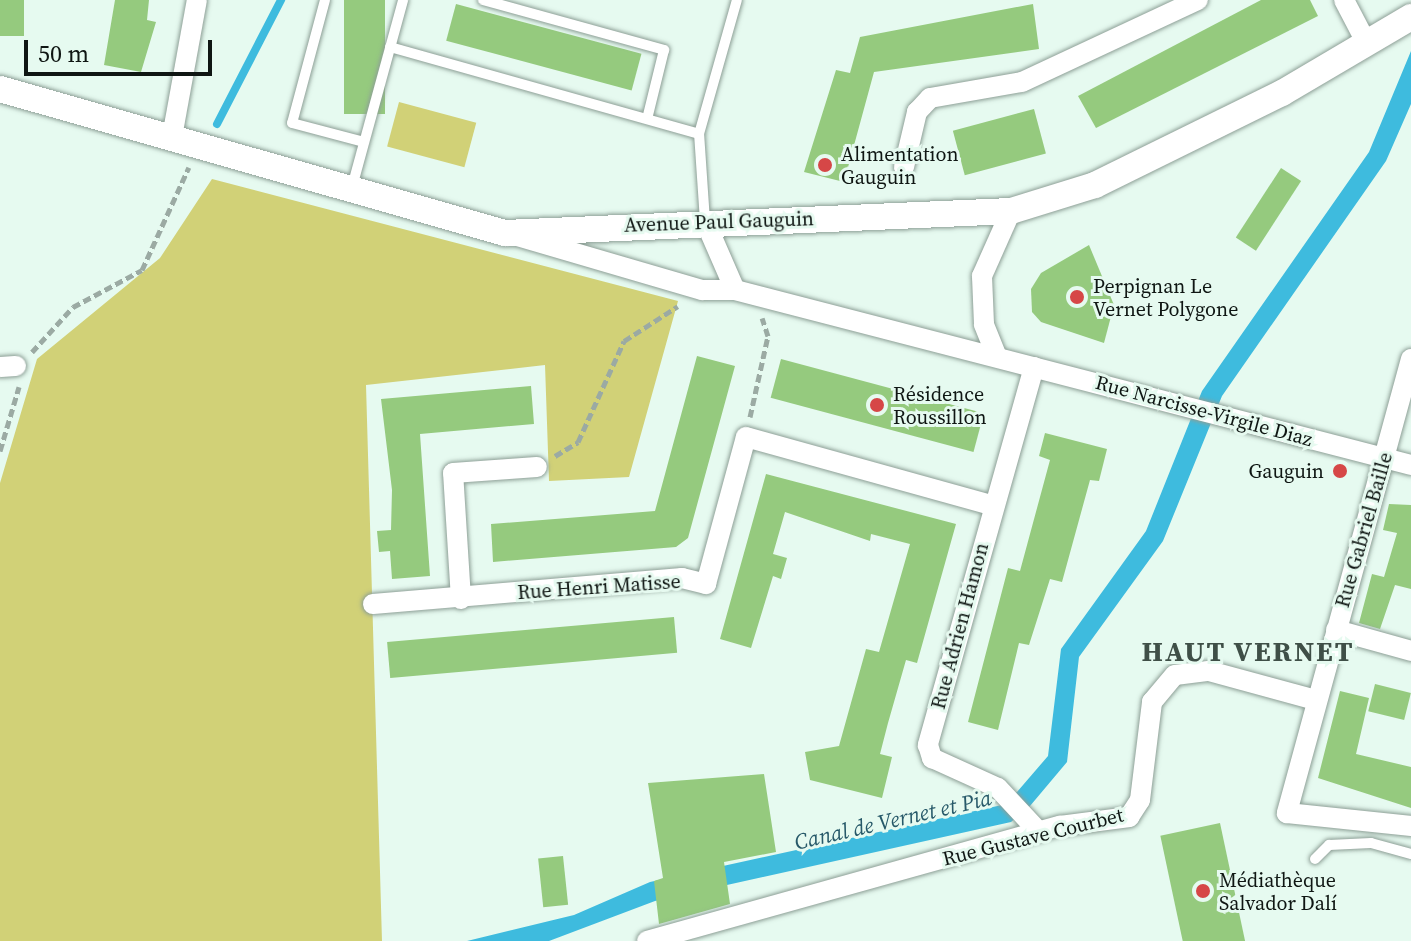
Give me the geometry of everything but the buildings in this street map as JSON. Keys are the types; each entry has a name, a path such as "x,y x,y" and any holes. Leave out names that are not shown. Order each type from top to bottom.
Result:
{"street":[{"path":"172,137 197,0"},
{"path":"904,167 917,112 930,98 1022,82 1198,0"},
{"path":"1344,0 1367,44"},
{"name":"Avenue Paul Gauguin","path":"0,89 505,233 705,221 1011,211 1095,185 1367,44 1411,17"},
{"path":"997,357 984,324 982,276 1011,211"},
{"path":"705,221 744,292"},
{"name":"Rue Narcisse-Virgile Diaz","path":"505,233 702,290 744,292 1411,465"},
{"name":"Rue Gabriel Baille","path":"1316,700 1411,359"},
{"name":"Rue Adrien Hamon","path":"1034,367 992,505 928,745 932,758 998,788 1034,824"},
{"path":"746,437 992,505"},
{"name":"Rue Henri Matisse","path":"373,604 682,578 706,584 746,437"},
{"path":"461,599 453,473 537,467"},
{"path":"1336,630 1411,651"},
{"name":"Rue Gustave Courbet","path":"647,941 1034,824 1129,817 1140,800 1152,702 1175,675 1209,671 1316,700"},
{"path":"1316,700 1287,813 1411,826"}],"lane":[{"path":"325,0 292,123 364,142"},
{"path":"352,187 403,0"},
{"path":"483,0 664,50 648,115"},
{"path":"705,221 699,134 737,0"},
{"path":"390,47 648,115 699,134"},
{"path":"1315,859 1329,845 1411,854"}],"path":[{"path":"0,451 16,370 47,330 73,307 142,270 176,187 202,146"},
{"path":"537,467 578,442 624,341 702,290"},
{"path":"744,292 768,336 746,437"}],"shaded area":[{"path":"399,102 476,123 464,167 387,146"},
{"path":"212,179 678,301 629,477 549,481 545,365 366,385 382,941 0,941 0,483 37,359 160,258"}],"water":[{"name":"Canal de Vernet et Pia","path":"1411,51 1411,104 1386,161 1222,396 1163,541 1079,657 1067,762 1030,806 1011,822 655,901 549,941 467,941 574,915 650,882 1002,805 1017,792 1048,756 1061,649 1146,531 1202,391 1369,152"}],"waterway":[{"path":"217,124 281,0"}],"place":[{"name":"Alimentation Gauguin","path":"825,165"},
{"name":"Perpignan Le Vernet Polygone","path":"1077,297"},
{"name":"Résidence Roussillon","path":"877,405"},
{"name":"Gauguin","path":"1340,471"},
{"name":"Médiathèque Salvador Dalí","path":"1203,891"}],"district":[{"name":"HAUT VERNET","path":"1248,651"}]}
